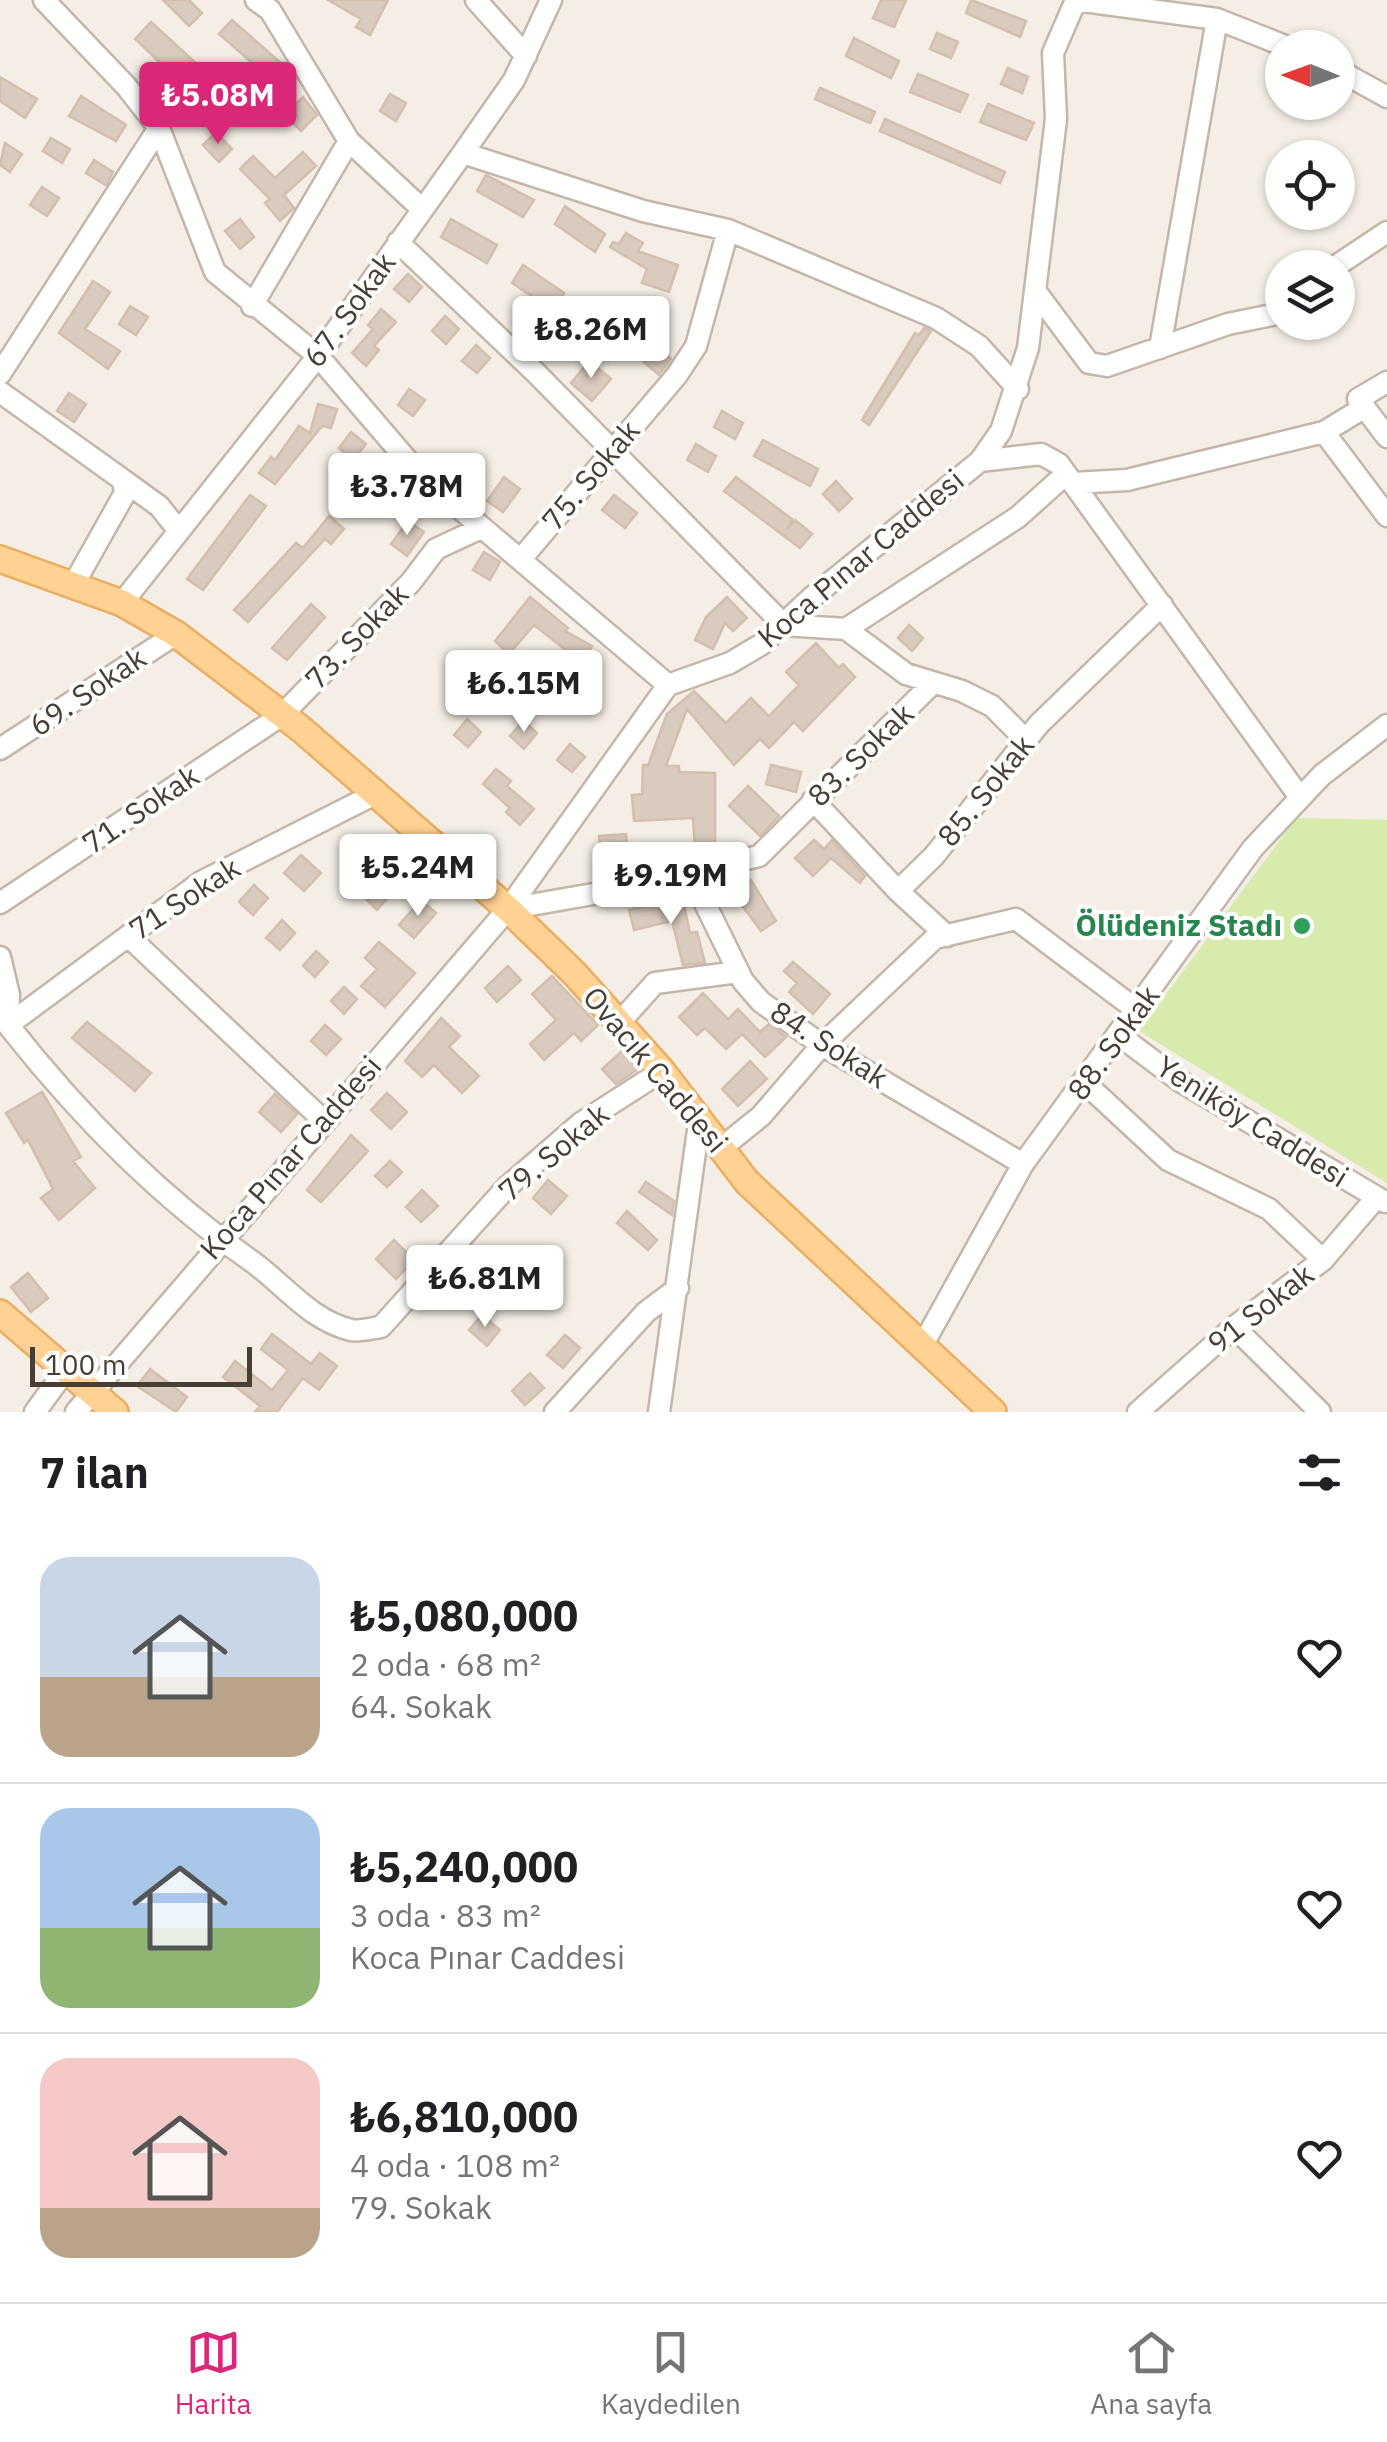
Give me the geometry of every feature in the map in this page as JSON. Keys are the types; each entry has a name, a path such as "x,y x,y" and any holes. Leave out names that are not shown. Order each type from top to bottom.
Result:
{"main road":[{"name":"Ovacık Caddesi","path":"0,559 75,582 176,634 282,715 375,794 508,909 662,1071 747,1182 993,1412"},
{"path":"0,1313 66,1372 82,1402 115,1412"}],"street":[{"path":"44,0 126,86 159,128 215,272 318,356 420,474 668,685"},
{"path":"256,0 270,10 349,141 422,210"},
{"path":"476,0 526,56"},
{"name":"67. Sokak","path":"122,603 318,356 463,153 526,56 551,0"},
{"path":"1076,0 1217,20 1265,38"},
{"name":"Koca Pınar Caddesi","path":"82,1402 508,909 668,685 730,663 784,625 980,461 1001,431 1018,389 1036,292 1056,119 1054,53 1076,0"},
{"path":"1160,348 1217,20"},
{"path":"1355,79 1387,97"},
{"path":"0,374 159,128"},
{"path":"252,306 349,141"},
{"path":"463,153 643,211 728,230 936,318 978,346 1018,389"},
{"name":"75. Sokak","path":"521,559 677,376 696,346 728,230"},
{"path":"1355,253 1387,232"},
{"path":"398,242 784,625 846,629 906,674 962,691 992,706 1026,740"},
{"path":"1036,292 1089,363 1107,366 1228,324 1265,316"},
{"path":"1387,382 1358,399 1387,438"},
{"path":"0,392 160,506 179,532"},
{"path":"846,629 1070,478 1127,480 1324,432 1364,407"},
{"path":"1324,432 1387,516"},
{"path":"980,461 1041,454 1070,478 1299,796"},
{"path":"75,582 125,494 123,480"},
{"name":"73. Sokak","path":"282,715 411,582 436,549 480,528"},
{"name":"85. Sokak","path":"898,891 934,856 1026,740 1119,642 1162,605"},
{"name":"69. Sokak","path":"0,750 176,634"},
{"name":"83. Sokak","path":"508,909 759,856 932,684"},
{"name":"71. Sokak","path":"0,903 282,715"},
{"name":"88. Sokak","path":"921,1348 1024,1164 1253,848 1299,796 1387,726"},
{"name":"71 Sokak","path":"8,1025 201,882 375,794"},
{"path":"814,800 898,891 947,936"},
{"name":"84. Sokak","path":"690,873 738,972 762,1002 822,1046 1024,1164"},
{"path":"720,1149 761,1116 822,1046 935,938 1016,919 1138,1010"},
{"path":"128,936 324,1121"},
{"path":"0,957 9,995 8,1025"},
{"path":"618,1022 655,983 738,972"},
{"name":"79. Sokak","path":"8,1025 60,1090 218,1242 251,1261 305,1308 352,1330 381,1327 508,1186 582,1123 662,1071"},
{"name":"Yeniköy Caddesi","path":"1120,1036 1180,1081 1381,1201"},
{"path":"1085,1083 1168,1160 1269,1210 1323,1260"},
{"path":"659,1412 699,1123"},
{"name":"91 Sokak","path":"1138,1412 1234,1327 1323,1260 1381,1201"},
{"path":"555,1412 646,1312 678,1288"},
{"path":"1234,1327 1320,1412"},
{"path":"35,1412 66,1372"}],"green space":[{"name":"Ölüdeniz Stadı","path":"1296,818 1387,820 1387,1183 1139,1031"}],"building":[{"path":"163,0 189,0 202,13 189,26"},
{"path":"328,0 388,0 370,35 356,27 361,19"},
{"path":"881,0 906,0 894,27 873,18"},
{"path":"971,0 1026,21 1020,37 966,13"},
{"path":"232,20 289,70 276,84 219,34"},
{"path":"151,22 222,87 205,105 135,39"},
{"path":"937,33 958,42 951,58 930,49"},
{"path":"854,38 899,61 891,78 846,56"},
{"path":"1008,68 1028,77 1022,93 1001,84"},
{"path":"918,74 968,95 960,112 910,92"},
{"path":"0,77 37,99 25,118 0,101"},
{"path":"820,88 875,112 870,123 815,99"},
{"path":"390,94 406,103 396,121 380,111"},
{"path":"244,95 260,111 246,124 230,108"},
{"path":"81,96 126,125 116,141 69,116"},
{"path":"303,97 317,115 301,131 285,115"},
{"path":"988,104 1034,123 1026,140 980,122"},
{"path":"885,119 1005,172 1000,183 880,131"},
{"path":"216,132 232,149 219,162 203,145"},
{"path":"51,138 70,149 62,163 43,151"},
{"path":"5,143 22,154 10,172 0,165"},
{"path":"303,152 316,166 284,195 294,208 280,221 265,203 270,199 240,169 253,156 275,178"},
{"path":"94,160 113,172 106,185 86,173"},
{"path":"486,175 534,200 523,217 477,191"},
{"path":"42,187 59,198 47,216 30,205"},
{"path":"565,206 605,234 595,252 555,224"},
{"path":"240,219 254,237 240,249 225,231"},
{"path":"451,219 497,245 487,263 441,237"},
{"path":"626,233 643,243 638,251 678,265 669,292 642,283 647,269 610,247 613,242 619,244"},
{"path":"523,265 564,293 554,311 512,283"},
{"path":"408,274 422,287 409,302 394,289"},
{"path":"93,281 110,292 85,329 120,351 108,369 59,333"},
{"path":"130,306 148,317 136,335 119,324"},
{"path":"381,309 396,322 374,346 379,350 366,366 352,353 373,329 368,325"},
{"path":"623,309 645,327 626,349 604,331"},
{"path":"445,316 459,329 446,344 432,331"},
{"path":"924,328 931,331 869,425 862,420 915,333 919,335"},
{"path":"476,345 490,358 477,373 462,361"},
{"path":"657,347 671,359 659,375 644,362"},
{"path":"589,361 611,379 592,401 571,383"},
{"path":"409,389 425,400 413,416 398,405"},
{"path":"69,393 86,404 74,422 57,411"},
{"path":"318,404 337,409 331,428 322,426 275,484 259,473 271,457 275,460 299,426 310,433"},
{"path":"722,411 743,423 735,439 714,427"},
{"path":"351,432 366,444 353,460 339,448"},
{"path":"763,440 818,469 810,486 754,456"},
{"path":"696,444 716,456 708,472 687,460"},
{"path":"504,477 520,489 503,512 487,501"},
{"path":"736,477 792,519 787,529 795,520 812,534 800,548 724,491"},
{"path":"836,481 852,499 839,511 823,494"},
{"path":"250,495 266,506 203,590 187,579"},
{"path":"614,495 637,513 625,528 602,510"},
{"path":"329,516 344,529 331,544 325,539 248,622 234,610 296,543 303,548"},
{"path":"408,521 424,532 407,556 391,544"},
{"path":"484,552 500,562 490,580 473,570"},
{"path":"530,597 568,628 565,631 592,646 582,663 534,625 509,654 495,641"},
{"path":"727,597 747,618 733,631 725,623 713,649 695,640 706,617"},
{"path":"311,604 325,617 287,660 272,648"},
{"path":"909,625 923,638 912,651 898,638"},
{"path":"816,643 839,668 843,664 855,677 803,731 794,722 769,748 760,739 734,765 687,709 666,766 679,766 679,772 715,773 715,851 695,851 693,818 634,821 632,795 642,794 643,765 648,765 667,714 694,691 726,723 751,698 769,716 799,685 786,672"},
{"path":"533,666 555,682 543,698 521,682"},
{"path":"490,678 504,690 491,706 476,693"},
{"path":"467,719 481,732 468,747 454,735"},
{"path":"523,721 537,733 524,749 510,736"},
{"path":"570,744 585,757 572,772 557,760"},
{"path":"771,765 801,772 796,792 766,784"},
{"path":"496,769 511,781 507,786 534,809 520,825 506,812 510,808 483,784"},
{"path":"748,786 779,816 760,836 729,806"},
{"path":"626,834 628,873 603,878 599,836"},
{"path":"814,840 824,849 832,840 865,876 860,883 831,858 813,876 795,858"},
{"path":"301,855 321,873 304,891 284,873"},
{"path":"389,871 401,883 377,910 365,898"},
{"path":"751,880 776,921 761,931 732,892"},
{"path":"254,885 268,898 253,915 239,902"},
{"path":"682,897 690,933 697,932 705,963 683,965 672,921 634,930 629,910"},
{"path":"421,900 436,913 414,938 399,925"},
{"path":"282,920 295,933 280,950 266,938"},
{"path":"379,942 415,973 385,1007 361,986 377,969 365,958"},
{"path":"316,951 328,962 315,977 303,966"},
{"path":"793,962 830,994 813,1014 789,992 797,983 784,971"},
{"path":"508,966 521,980 497,1002 485,988"},
{"path":"552,976 598,1025 581,1041 574,1033 544,1060 530,1044 556,1020 532,994"},
{"path":"344,987 357,999 344,1014 331,1001"},
{"path":"703,993 728,1019 738,1009 760,1032 769,1024 786,1037 765,1057 742,1034 726,1049 705,1028 697,1035 679,1017"},
{"path":"441,1018 460,1036 449,1047 479,1076 462,1093 434,1065 422,1077 405,1061"},
{"path":"87,1022 151,1073 135,1091 72,1038"},
{"path":"325,1025 341,1039 326,1055 311,1041"},
{"path":"622,1051 638,1069 616,1084 602,1069"},
{"path":"750,1061 767,1079 738,1106 722,1089"},
{"path":"42,1092 81,1157 73,1161 95,1188 59,1220 41,1198 53,1189 28,1140 24,1143 6,1113"},
{"path":"387,1093 407,1112 391,1129 371,1110"},
{"path":"275,1094 297,1114 281,1132 259,1112"},
{"path":"351,1135 368,1151 321,1202 307,1190"},
{"path":"390,1161 402,1172 387,1187 375,1176"},
{"path":"548,1180 567,1196 551,1214 533,1198"},
{"path":"646,1182 674,1201 672,1215 639,1192"},
{"path":"422,1190 438,1206 421,1222 406,1207"},
{"path":"627,1211 657,1240 648,1250 617,1223"},
{"path":"394,1240 414,1260 396,1279 376,1259"},
{"path":"485,1254 502,1268 486,1287 469,1273"},
{"path":"28,1273 48,1298 31,1312 11,1287"},
{"path":"482,1315 500,1330 487,1346 469,1330"},
{"path":"272,1334 311,1364 320,1353 337,1366 319,1390 303,1378 277,1412 255,1412 260,1406 223,1377 235,1361 272,1390 288,1370 261,1349"},
{"path":"565,1335 580,1348 563,1368 547,1355"},
{"path":"150,1369 187,1397 176,1412 137,1386"},
{"path":"530,1373 544,1388 525,1405 512,1391"}],"place":[{"name":"Ölüdeniz Stadı","path":"1302,926"}]}
